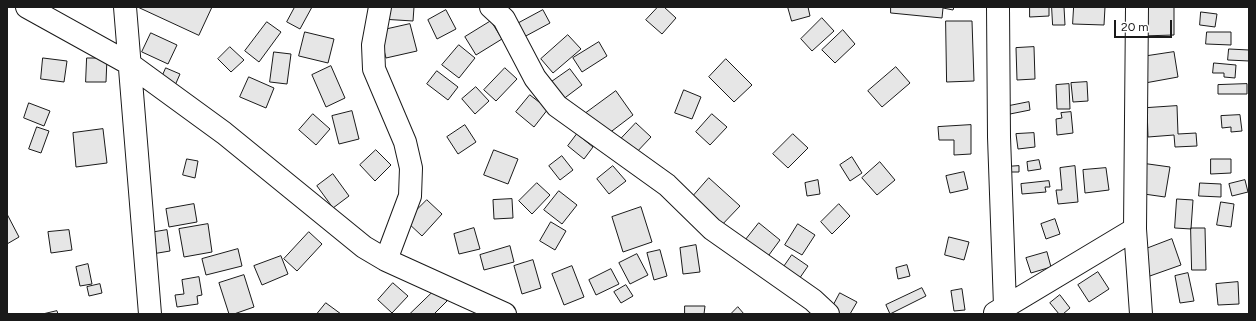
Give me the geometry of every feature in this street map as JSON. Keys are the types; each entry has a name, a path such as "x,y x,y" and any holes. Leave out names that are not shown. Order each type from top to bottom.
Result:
{"street":[{"path":"27,7 128,63 224,133 364,248 386,260 505,314"},
{"path":"125,7 128,63 150,314"},
{"path":"380,7 373,45 374,69 405,142 411,168 410,196 386,260"},
{"path":"491,7 504,19 535,78 557,106 666,185 712,229 813,300 828,314"},
{"path":"998,7 1000,310"},
{"path":"1137,7 1135,229 1141,314"},
{"path":"1000,310 1135,229"}],"building":[{"path":"138,7 212,7 199,35"},
{"path":"295,7 312,7 300,29 287,22"},
{"path":"382,7 414,7 413,21 381,19"},
{"path":"658,7 664,7 676,18 662,34 646,20"},
{"path":"788,7 808,7 810,16 792,21"},
{"path":"891,7 954,7 953,10 943,8 942,18 891,13"},
{"path":"1030,7 1049,7 1049,16 1030,17"},
{"path":"1052,7 1064,7 1065,25 1053,25"},
{"path":"1074,7 1105,7 1104,25 1073,24"},
{"path":"1142,7 1174,7 1174,35 1142,36"},
{"path":"446,10 456,29 437,39 428,20"},
{"path":"543,10 550,23 524,37 517,24"},
{"path":"1201,12 1217,14 1215,27 1200,25"},
{"path":"822,18 834,31 812,51 801,39"},
{"path":"491,21 502,39 476,55 465,37"},
{"path":"946,21 972,21 974,81 947,82"},
{"path":"267,22 281,32 259,62 245,51"},
{"path":"410,24 417,51 386,58 379,31"},
{"path":"843,30 855,44 835,63 822,50"},
{"path":"305,32 334,39 328,63 299,56"},
{"path":"1207,32 1231,32 1231,45 1206,44"},
{"path":"151,33 177,45 168,64 142,52"},
{"path":"568,35 581,49 553,73 541,59"},
{"path":"599,42 607,56 582,72 573,58"},
{"path":"459,45 475,58 459,78 442,65"},
{"path":"230,47 244,60 231,72 218,59"},
{"path":"1034,47 1035,79 1017,80 1016,48"},
{"path":"1229,49 1249,50 1249,61 1228,60"},
{"path":"274,52 291,54 287,84 270,82"},
{"path":"1174,52 1178,77 1145,83 1141,57"},
{"path":"43,58 67,61 64,82 41,79"},
{"path":"87,58 107,58 106,82 86,82"},
{"path":"726,59 752,85 734,102 709,77"},
{"path":"1214,63 1236,65 1235,78 1224,77 1224,73 1213,73"},
{"path":"331,66 345,98 326,107 312,75"},
{"path":"896,67 910,83 882,107 868,91"},
{"path":"166,68 180,74 173,90 159,84"},
{"path":"505,68 517,79 496,101 484,90"},
{"path":"570,69 582,85 562,100 550,83"},
{"path":"437,71 458,87 448,100 427,84"},
{"path":"249,77 274,88 266,108 240,97"},
{"path":"1087,82 1088,101 1073,102 1071,83"},
{"path":"1069,84 1070,109 1057,109 1056,85"},
{"path":"1247,84 1247,94 1218,94 1218,85"},
{"path":"476,87 489,101 475,114 462,99"},
{"path":"684,90 701,97 692,119 675,113"},
{"path":"616,91 633,115 604,137 586,113"},
{"path":"530,95 548,109 534,127 516,112"},
{"path":"1029,102 1030,110 1005,115 1004,107"},
{"path":"29,103 50,111 44,126 24,118"},
{"path":"1177,106 1178,134 1196,133 1197,146 1175,147 1174,135 1148,137 1147,108"},
{"path":"352,111 359,139 339,144 332,116"},
{"path":"1071,112 1073,133 1057,135 1056,119 1062,118 1061,113"},
{"path":"313,114 330,129 316,145 299,130"},
{"path":"712,114 727,127 710,145 696,132"},
{"path":"1240,115 1242,131 1231,132 1231,127 1222,128 1221,116"},
{"path":"636,123 651,137 634,155 619,141"},
{"path":"465,125 476,142 458,154 447,137"},
{"path":"971,125 971,154 954,155 954,140 939,140 938,127"},
{"path":"37,127 49,131 41,153 29,149"},
{"path":"103,129 107,163 76,167 73,133"},
{"path":"1034,133 1035,147 1018,149 1016,134"},
{"path":"577,134 593,147 584,159 568,146"},
{"path":"793,134 808,148 788,168 773,154"},
{"path":"376,150 391,165 375,181 360,165"},
{"path":"494,150 518,159 508,184 484,175"},
{"path":"562,156 573,170 560,180 549,166"},
{"path":"852,157 862,173 850,181 840,165"},
{"path":"187,159 198,161 195,178 183,175"},
{"path":"1211,159 1231,159 1231,173 1211,174"},
{"path":"1039,160 1041,169 1028,171 1027,162"},
{"path":"880,162 895,180 877,195 862,178"},
{"path":"1141,163 1170,167 1165,197 1137,193"},
{"path":"613,166 626,181 609,194 597,179"},
{"path":"1019,166 1019,172 1005,172 1005,167"},
{"path":"1075,166 1078,202 1058,204 1056,190 1062,190 1060,168"},
{"path":"1106,168 1109,190 1085,193 1083,170"},
{"path":"964,172 968,189 950,193 946,176"},
{"path":"333,174 349,196 333,208 317,186"},
{"path":"709,178 740,206 718,229 688,202"},
{"path":"818,180 820,194 807,196 805,183"},
{"path":"1245,180 1248,192 1232,196 1229,184"},
{"path":"1049,181 1050,187 1045,187 1046,192 1022,194 1021,184"},
{"path":"537,183 550,195 532,214 519,201"},
{"path":"1200,183 1221,184 1221,197 1199,196"},
{"path":"559,191 577,205 562,224 544,210"},
{"path":"512,199 513,218 494,219 493,200"},
{"path":"1177,199 1193,200 1191,229 1175,228"},
{"path":"427,200 442,214 422,236 406,221"},
{"path":"1221,202 1234,204 1231,227 1217,225"},
{"path":"194,204 197,222 169,227 166,209"},
{"path":"839,204 850,216 832,234 821,222"},
{"path":"641,207 652,242 623,252 612,217"},
{"path":"7,214 19,237 7,244"},
{"path":"1055,219 1060,234 1046,239 1041,224"},
{"path":"551,222 566,231 555,250 540,241"},
{"path":"759,223 780,240 766,259 744,242"},
{"path":"208,224 212,252 184,257 179,229"},
{"path":"798,224 815,235 802,255 785,245"},
{"path":"474,228 480,249 459,254 454,234"},
{"path":"1191,228 1205,228 1206,270 1192,270"},
{"path":"69,230 72,250 51,253 48,232"},
{"path":"167,230 170,251 152,254 149,233"},
{"path":"309,232 322,244 297,271 284,259"},
{"path":"949,237 969,242 964,260 945,255"},
{"path":"1172,239 1181,265 1147,277 1138,252"},
{"path":"696,245 700,272 683,274 680,248"},
{"path":"510,246 514,262 484,270 480,255"},
{"path":"238,249 242,266 206,275 202,259"},
{"path":"660,250 667,276 654,280 647,253"},
{"path":"1047,252 1051,267 1031,273 1026,258"},
{"path":"637,254 648,275 630,284 619,263"},
{"path":"792,255 808,266 797,282 781,271"},
{"path":"281,256 288,274 262,285 254,266"},
{"path":"533,260 541,288 522,294 514,266"},
{"path":"88,264 92,284 80,286 76,267"},
{"path":"907,265 910,276 898,279 896,268"},
{"path":"572,266 584,297 564,305 552,274"},
{"path":"611,269 619,284 596,295 589,280"},
{"path":"1098,272 1109,289 1089,302 1078,285"},
{"path":"1188,273 1194,301 1180,303 1175,276"},
{"path":"244,275 254,307 234,314 229,314 219,283"},
{"path":"199,277 202,295 197,296 198,304 177,307 175,295 184,294 182,280"},
{"path":"1238,282 1239,304 1218,305 1216,284"},
{"path":"393,283 408,296 392,313 378,300"},
{"path":"100,284 102,293 89,296 87,287"},
{"path":"626,285 633,296 621,303 614,292"},
{"path":"922,288 926,296 890,314 886,305"},
{"path":"436,289 447,301 434,314 410,314"},
{"path":"962,289 965,310 954,311 951,291"},
{"path":"840,293 857,302 850,314 838,314 831,310"},
{"path":"1060,295 1070,308 1063,314 1059,314 1050,303"},
{"path":"326,303 341,314 317,314"},
{"path":"685,306 705,306 704,314 685,314"},
{"path":"738,307 744,314 731,314"},
{"path":"57,311 58,314 43,314"}]}
